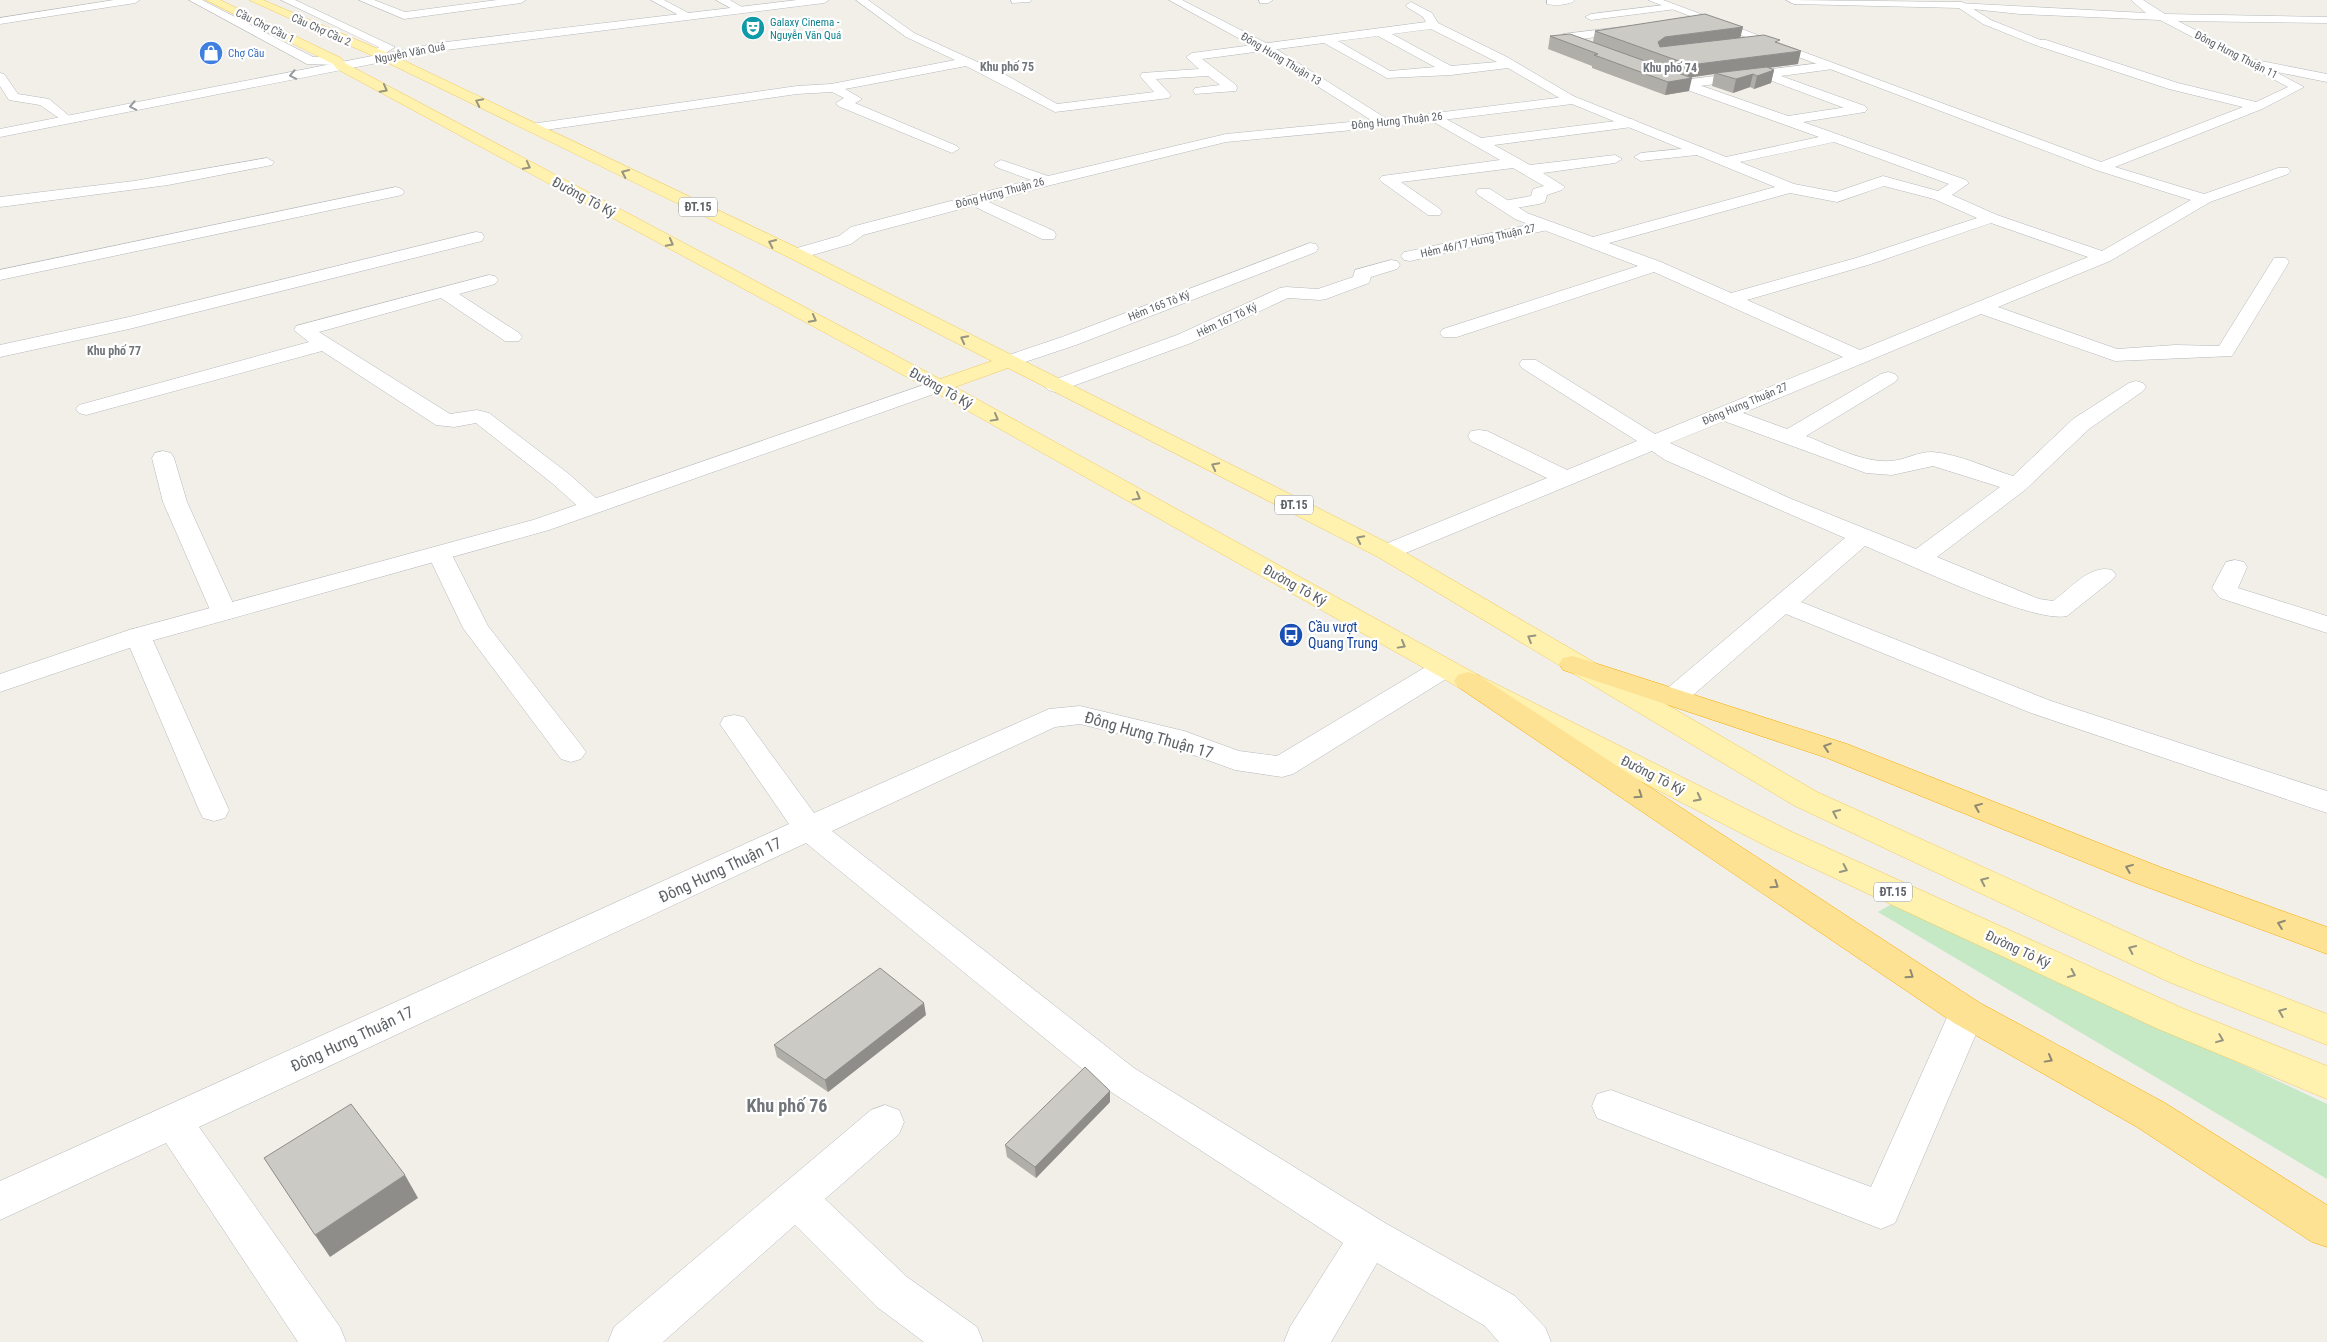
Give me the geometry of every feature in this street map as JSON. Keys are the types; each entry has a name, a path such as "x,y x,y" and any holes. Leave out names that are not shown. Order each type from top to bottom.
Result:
{"highway":[{"path":"1573,664 1837,751 2148,875 2327,941"},
{"path":"1456,675 1967,1013 2151,1115 2327,1228"}],"main road":[{"name":"Cầu Chợ Cầu 1","path":"211,0 339,64"},
{"name":"Cầu Chợ Cầu 2","path":"254,0 382,55"},
{"name":"ĐT.15","path":"382,55 796,254 1387,552 1573,664 1806,799 2181,972 2327,1030"},
{"name":"Đường Tô Ký","path":"339,64 938,386 1456,675 1781,840 2169,1018 2327,1084"},
{"path":"938,386 1008,362"}],"street":[{"path":"0,20 135,0"},
{"path":"194,0 311,61 339,64"},
{"path":"364,0 404,16 520,0"},
{"path":"656,0 688,16"},
{"path":"721,0 740,9"},
{"name":"Nguyễn Văn Quá","path":"0,133 382,55 824,0"},
{"path":"861,0 910,35 1002,78 1055,108 1164,95 1146,76 1209,72"},
{"name":"Đông Hưng Thuận 13","path":"1174,0 1264,47 1385,123"},
{"path":"1551,2 1570,0"},
{"path":"1653,0 2100,167 2204,199"},
{"name":"Đông Hưng Thuận 11","path":"2136,0 2162,16 2298,87 2257,106"},
{"path":"290,2 318,1"},
{"path":"1793,1 1962,5 2020,11 2322,20"},
{"path":"290,2 389,47 382,55"},
{"path":"1411,5 1428,15 1434,25 1510,64 1573,100"},
{"path":"1962,5 1987,22 2042,43 2174,86 2257,106"},
{"path":"1591,16 1672,7"},
{"path":"2288,8 2322,20"},
{"path":"1676,23 1706,20"},
{"path":"1176,58 1434,25"},
{"path":"1593,51 1563,38 1647,27"},
{"path":"1380,32 1451,71"},
{"path":"1326,39 1387,74 1404,76 1510,64"},
{"path":"1736,45 1763,41"},
{"path":"1192,56 1209,72 1231,88 1200,91"},
{"path":"531,128 797,90 831,88 966,62"},
{"path":"2252,63 2327,78"},
{"path":"1683,84 1829,66"},
{"path":"1647,71 1961,183 1940,196"},
{"path":"1764,74 1860,109 1787,121"},
{"path":"0,77 14,97 44,102 66,118"},
{"path":"831,88 855,99 844,103 952,149"},
{"name":"Đông Hưng Thuận 26","path":"796,254 844,240 857,230 1047,181 1226,138 1385,123 1573,100 1790,188"},
{"path":"2100,167 2257,106"},
{"path":"1435,117 1557,187 1539,192 1538,199 1504,205"},
{"path":"1480,142 1632,123"},
{"path":"1726,161 1835,138"},
{"path":"1641,157 1701,151"},
{"path":"1434,212 1387,179 1615,159"},
{"path":"0,202 98,191 209,174 266,162"},
{"path":"1001,164 1047,181"},
{"name":"Đông Hưng Thuận 27","path":"1387,552 2104,257 2204,199 2283,171"},
{"path":"1590,243 1790,188 1837,197 1883,181 1940,196 1991,218 2104,257"},
{"path":"0,275 396,192"},
{"path":"1484,192 1520,216 1655,266 1859,357"},
{"path":"973,200 1048,234"},
{"path":"1730,299 1838,270 1991,218"},
{"name":"Hẻm 46/17 Hưng Thuận 27","path":"1410,256 1546,226"},
{"path":"0,351 129,323 476,237"},
{"name":"Hẻm 165 Tô Ký","path":"1008,362 1069,341 1310,248"},
{"path":"1979,307 2115,355 2175,351 2225,352 2280,262"},
{"name":"Hẻm 167 Tô Ký","path":"1056,386 1184,339 1286,292 1320,295 1363,279 1361,274 1391,264"},
{"path":"1450,333 1655,266"},
{"path":"489,280 303,330 444,420 452,421 474,416 482,417 561,479 591,506"},
{"path":"444,292 512,337"},
{"path":"86,409 325,344"},
{"path":"1529,364 1674,455 1862,536 2032,605 2058,610 2103,575"},
{"path":"1790,437 1888,378"},
{"path":"0,683 138,636 541,526 591,506 938,386"},
{"path":"1920,559 2017,485 2081,424 2136,387"},
{"path":"1723,413 1866,466 1892,468 1924,459 1946,460 2017,485"},
{"path":"1479,436 1565,478"},
{"path":"163,458 176,502 224,612"},
{"path":"1674,697 1862,536"},
{"path":"440,555 476,628 571,752"},
{"path":"2235,567 2224,588 2229,593 2327,625"},
{"path":"1784,604 2041,707 2327,802"},
{"path":"138,636 214,810"},
{"name":"Đông Hưng Thuận 17","path":"0,1200 1049,718 1080,714 1174,738 1235,760 1282,767 1456,675"},
{"path":"734,724 810,829 1121,1079 1370,1237 1500,1312 1529,1342"},
{"path":"1611,1106 1881,1210 1967,1013"},
{"path":"172,1120 324,1342"},
{"path":"630,1342 885,1122"},
{"path":"796,1199 892,1292 961,1342"},
{"path":"1306,1342 1370,1237"}],"green space":[{"path":"1895,902 2327,1104 2327,1179 1878,912"}],"building":[{"path":"1705,14 1743,27 1665,37 1658,42 1660,47 1764,35 1780,40 1775,42 1801,51 1690,65 1595,31"},
{"path":"1570,34 1692,78 1668,82 1594,55 1598,54 1550,36"},
{"path":"1767,67 1774,70 1757,76 1753,74 1736,79 1715,73"},
{"path":"880,968 924,1003 825,1080 774,1045"},
{"path":"1085,1067 1110,1091 1035,1167 1005,1145"},
{"path":"351,1104 405,1175 315,1235 264,1158"}],"place":[{"name":"Galaxy Cinema - Nguyễn Văn Quá","path":"753,28"},
{"name":"Chợ Cầu","path":"211,53"},
{"name":"Cầu vượt Quang Trung","path":"1291,635"}],"district":[{"name":"Khu phố 75","path":"1007,67"},
{"name":"Khu phố 74","path":"1670,68"},
{"name":"Khu phố 77","path":"114,351"},
{"name":"Khu phố 76","path":"787,1105"}]}
